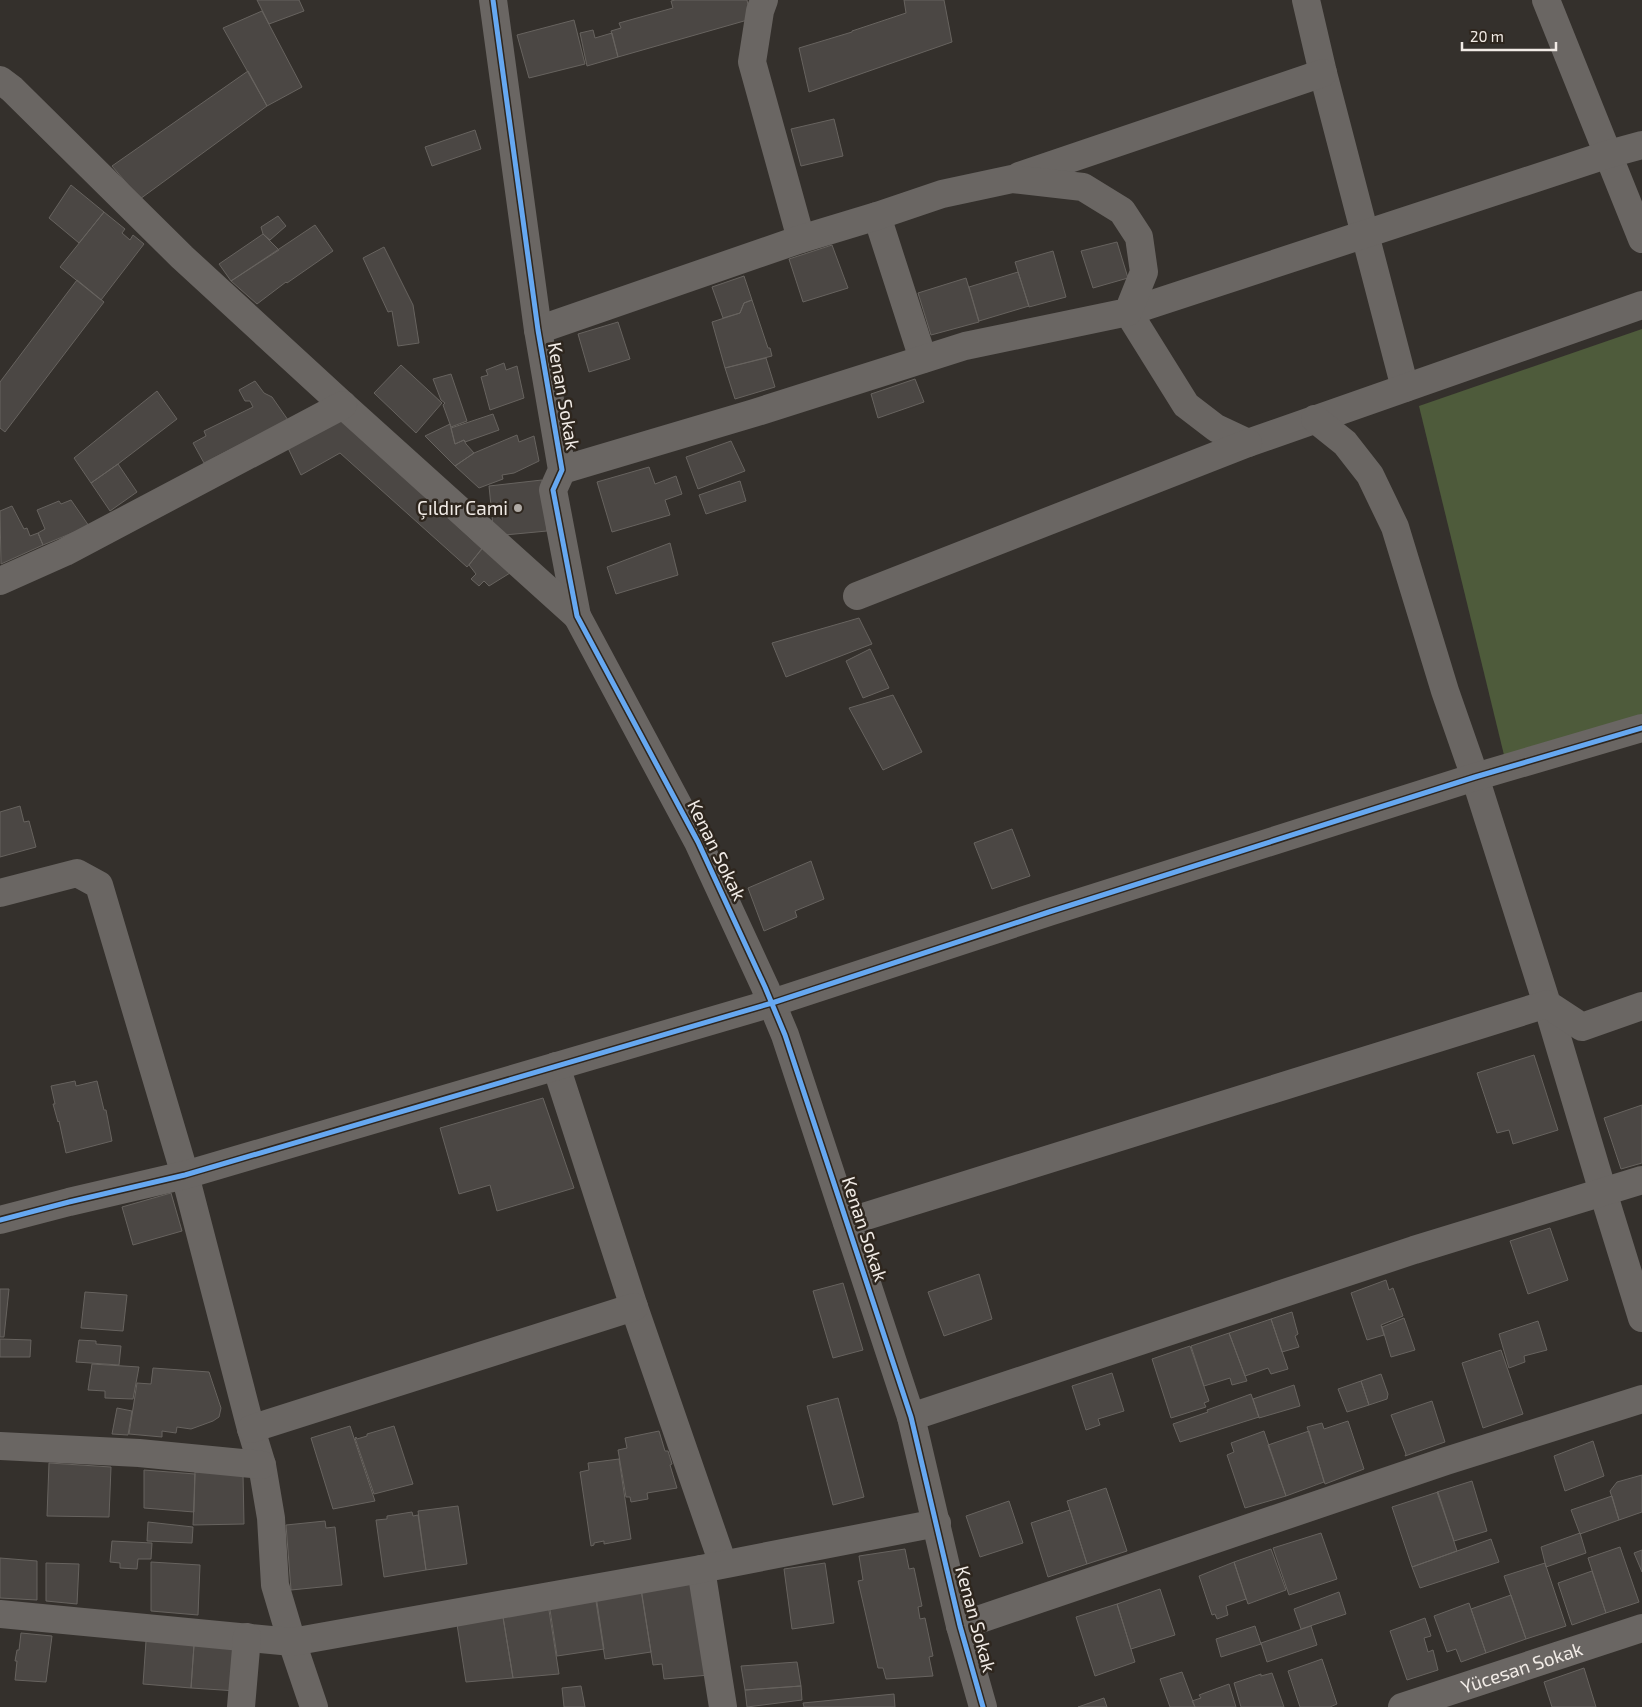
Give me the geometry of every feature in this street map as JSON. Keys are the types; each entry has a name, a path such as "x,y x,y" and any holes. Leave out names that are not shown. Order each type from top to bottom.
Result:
{"street":[{"name":"Kenan Sokak","path":"493,0 538,330 562,470 553,490 577,616 698,842 785,1035 911,1417 960,1626 983,1707"},
{"path":"764,0 760,11 752,62 801,239"},
{"path":"1306,0 1323,73 1405,388"},
{"path":"1546,0 1642,239"},
{"path":"538,330 801,239 942,194 1012,179 1323,73"},
{"path":"0,80 182,257 577,616"},
{"path":"562,470 754,413 965,346 1128,312 1609,154 1642,145"},
{"path":"1012,179 1083,187 1122,211 1139,237 1144,272 1128,312"},
{"path":"878,216 923,359"},
{"path":"857,596 1248,442 1642,306"},
{"path":"1128,312 1186,405 1216,428 1248,442"},
{"path":"0,581 65,552 343,405"},
{"path":"1315,419 1345,443 1370,475 1395,527 1445,691 1475,777 1547,1004 1642,1318"},
{"path":"0,1220 185,1175 772,1003 1049,912 1475,777 1642,728"},
{"path":"0,893 77,873 99,885 185,1175 262,1465 271,1518 275,1585 314,1707"},
{"path":"1547,1004 1582,1027 1642,1006"},
{"path":"847,1222 1547,1004"},
{"path":"556,1066 634,1307 712,1566 723,1707"},
{"path":"911,1417 1414,1250 1642,1180"},
{"path":"251,1429 634,1307"},
{"path":"960,1626 1446,1461 1642,1399"},
{"path":"0,1446 139,1453 262,1465"},
{"path":"0,1614 292,1642 937,1523"},
{"name":"Yücesan Sokak","path":"1402,1707 1642,1628"},
{"path":"241,1707 248,1637"}],"green space":[{"path":"1642,329 1642,715 1505,759 1419,406"}],"building":[{"path":"257,0 299,0 304,11 269,24"},
{"path":"747,0 751,19 618,57 611,31 621,28 619,23 673,8 671,1"},
{"path":"904,0 944,0 952,42 809,92 799,48 906,13"},
{"path":"262,11 302,87 267,106 223,28"},
{"path":"574,20 585,64 529,78 517,35"},
{"path":"593,30 595,38 612,33 618,57 587,66 580,33"},
{"path":"248,71 267,106 140,199 112,166"},
{"path":"834,119 843,156 801,166 791,129"},
{"path":"475,130 481,149 432,166 425,147"},
{"path":"71,185 104,212 79,243 49,218"},
{"path":"104,212 125,229 122,233 130,240 133,235 144,244 101,300 60,267"},
{"path":"278,216 286,226 270,240 263,234 261,227"},
{"path":"315,225 333,251 257,304 231,281"},
{"path":"263,234 279,250 231,281 219,264"},
{"path":"1117,242 1128,278 1093,288 1081,251"},
{"path":"832,245 848,288 803,302 789,259"},
{"path":"384,247 413,305 419,343 398,346 392,311 388,312 363,258"},
{"path":"1053,251 1066,297 1029,307 1015,262"},
{"path":"1018,272 1029,306 979,321 969,287"},
{"path":"744,276 752,300 744,303 740,313 723,318 712,287"},
{"path":"966,278 979,322 931,335 918,293"},
{"path":"77,280 104,302 5,432 0,428 0,382"},
{"path":"752,300 772,356 725,368 712,322 740,313 744,303"},
{"path":"618,322 630,359 589,372 578,334"},
{"path":"766,358 775,387 735,399 725,368"},
{"path":"504,363 506,370 517,366 524,398 490,410 481,377 488,375 486,370"},
{"path":"401,365 442,403 416,433 374,393"},
{"path":"451,374 467,421 451,427 443,405 445,403 441,400 433,379"},
{"path":"915,379 924,402 878,418 871,394"},
{"path":"255,381 264,393 272,397 288,420 204,463 193,443 206,436 204,431 253,407 250,401 245,401 239,390"},
{"path":"157,391 177,419 91,483 74,458"},
{"path":"493,414 499,430 455,444 451,428"},
{"path":"343,419 482,549 467,567 340,453 301,475 288,448"},
{"path":"450,424 455,444 464,440 474,453 455,466 425,436"},
{"path":"517,435 519,442 534,436 539,461 514,473 502,475 503,479 479,488 455,466 474,453"},
{"path":"731,441 745,471 698,489 686,457"},
{"path":"118,464 137,492 110,511 91,483"},
{"path":"649,467 655,484 676,476 682,494 665,500 670,515 612,532 597,482"},
{"name":"Çıldır Cami","path":"542,480 547,531 494,536 489,486"},
{"path":"740,481 746,501 706,514 699,495"},
{"path":"71,500 89,526 43,545 38,533 45,529 37,510 59,501 61,504"},
{"path":"12,506 24,529 27,528 30,536 38,533 43,545 1,564 0,511"},
{"path":"670,543 678,575 616,594 607,567"},
{"path":"483,547 510,573 489,586 484,581 479,586 471,579 476,574 469,565"},
{"path":"859,618 872,644 786,677 772,643"},
{"path":"870,649 889,688 863,698 846,661"},
{"path":"893,695 922,752 883,770 849,708"},
{"path":"20,806 24,822 29,821 36,847 0,857 0,812"},
{"path":"1012,829 1030,876 992,889 974,843"},
{"path":"811,861 824,899 795,911 797,917 764,931 748,888"},
{"path":"1534,1055 1558,1130 1513,1144 1509,1130 1497,1133 1477,1073"},
{"path":"75,1081 76,1086 97,1081 104,1110 106,1110 112,1141 66,1153 53,1104 55,1104 51,1086"},
{"path":"543,1098 574,1188 497,1211 490,1185 459,1194 440,1128"},
{"path":"1642,1105 1642,1163 1621,1169 1604,1118"},
{"path":"171,1193 182,1231 133,1245 122,1207"},
{"path":"1550,1228 1568,1280 1528,1294 1510,1241"},
{"path":"979,1274 992,1319 944,1336 928,1292"},
{"path":"1386,1280 1389,1290 1393,1288 1403,1316 1381,1325 1384,1335 1367,1340 1351,1293"},
{"path":"843,1283 863,1350 833,1358 813,1291"},
{"path":"0,1289 9,1289 4,1337 0,1337"},
{"path":"85,1292 127,1295 123,1331 81,1328"},
{"path":"1292,1312 1298,1334 1295,1336 1299,1347 1282,1352 1271,1319"},
{"path":"1404,1318 1415,1350 1391,1357 1382,1327"},
{"path":"1271,1319 1288,1369 1271,1374 1268,1368 1245,1376 1229,1333"},
{"path":"1538,1321 1547,1350 1524,1356 1525,1362 1509,1368 1499,1334"},
{"path":"1229,1333 1247,1381 1232,1385 1230,1378 1204,1386 1191,1346"},
{"path":"0,1339 31,1340 30,1357 0,1357"},
{"path":"79,1340 96,1341 96,1344 121,1346 119,1365 76,1362"},
{"path":"1190,1346 1209,1401 1204,1403 1206,1407 1171,1418 1152,1359"},
{"path":"1501,1350 1523,1414 1483,1428 1462,1363"},
{"path":"92,1364 139,1367 133,1399 105,1398 105,1391 88,1390"},
{"path":"153,1368 209,1372 221,1408 219,1417 191,1429 177,1427 176,1433 162,1431 162,1437 129,1434 137,1383 151,1384"},
{"path":"1112,1373 1124,1411 1098,1419 1100,1425 1086,1430 1072,1386"},
{"path":"1381,1374 1388,1394 1387,1399 1369,1405 1361,1381"},
{"path":"1361,1381 1369,1405 1347,1412 1338,1389"},
{"path":"1294,1385 1300,1406 1259,1418 1253,1399"},
{"path":"1251,1394 1259,1417 1180,1442 1173,1424"},
{"path":"838,1398 864,1497 833,1505 807,1406"},
{"path":"1432,1401 1445,1442 1405,1456 1406,1454 1391,1415"},
{"path":"117,1408 132,1411 128,1435 112,1434"},
{"path":"1348,1421 1364,1469 1325,1484 1307,1427 1322,1423 1324,1429"},
{"path":"350,1426 375,1501 333,1509 311,1438"},
{"path":"394,1426 413,1484 374,1494 355,1438 367,1436 367,1434"},
{"path":"659,1431 665,1451 668,1451 677,1488 647,1493 648,1499 631,1502 630,1497 626,1497 618,1450 627,1448 625,1438"},
{"path":"1264,1431 1286,1496 1245,1508 1227,1455 1234,1452 1231,1443"},
{"path":"1309,1431 1324,1482 1286,1496 1268,1445"},
{"path":"1593,1441 1604,1476 1565,1491 1554,1456"},
{"path":"619,1459 631,1539 604,1544 604,1541 594,1543 591,1546 580,1472 589,1470 588,1463"},
{"path":"49,1463 111,1467 109,1517 47,1516"},
{"path":"144,1470 195,1474 194,1512 144,1508"},
{"path":"195,1472 243,1474 244,1524 193,1525"},
{"path":"1642,1475 1642,1512 1619,1520 1610,1491 1617,1482"},
{"path":"1472,1481 1487,1531 1454,1541 1437,1492"},
{"path":"1106,1488 1127,1551 1087,1564 1067,1501"},
{"path":"1438,1492 1457,1551 1412,1567 1392,1507"},
{"path":"1612,1496 1619,1520 1580,1534 1571,1510"},
{"path":"1009,1501 1023,1543 980,1557 966,1516"},
{"path":"458,1506 467,1564 426,1570 418,1511"},
{"path":"1070,1510 1087,1564 1048,1577 1031,1523"},
{"path":"412,1512 413,1516 418,1515 426,1570 384,1577 376,1520 387,1519 387,1516"},
{"path":"325,1521 326,1528 335,1527 342,1585 291,1590 286,1525"},
{"path":"148,1522 193,1527 192,1543 147,1541"},
{"path":"1321,1533 1337,1579 1289,1595 1273,1548"},
{"path":"1580,1533 1586,1553 1546,1567 1541,1547"},
{"path":"1491,1539 1499,1562 1420,1588 1412,1567"},
{"path":"112,1541 152,1543 151,1559 138,1559 137,1569 120,1568 120,1563 110,1562"},
{"path":"1620,1547 1639,1602 1606,1613 1588,1558"},
{"path":"905,1549 909,1569 914,1568 922,1606 918,1607 920,1619 925,1618 933,1656 929,1657 933,1676 886,1679 883,1668 878,1668 858,1581 863,1580 859,1556"},
{"path":"1271,1549 1286,1590 1248,1604 1234,1562"},
{"path":"1642,1550 1642,1572 1634,1553"},
{"path":"0,1558 37,1561 37,1600 0,1598"},
{"path":"151,1562 200,1565 198,1615 151,1611"},
{"path":"1234,1562 1246,1599 1226,1606 1228,1615 1217,1619 1215,1614 1212,1615 1199,1576"},
{"path":"46,1563 79,1564 77,1604 46,1601"},
{"path":"825,1563 834,1623 792,1629 784,1569"},
{"path":"1545,1563 1566,1626 1526,1639 1504,1576"},
{"path":"1592,1571 1606,1613 1572,1625 1558,1583"},
{"path":"696,1582 709,1675 664,1679 662,1664 653,1665 641,1590"},
{"path":"641,1588 651,1652 605,1659 595,1595"},
{"path":"1160,1589 1175,1635 1131,1649 1117,1604"},
{"path":"1339,1592 1346,1614 1301,1629 1294,1609"},
{"path":"1511,1595 1526,1639 1486,1653 1471,1609"},
{"path":"596,1596 604,1649 557,1656 549,1603"},
{"path":"1469,1603 1486,1653 1461,1662 1456,1649 1447,1652 1434,1616"},
{"path":"548,1604 559,1674 513,1678 502,1611"},
{"path":"1117,1604 1135,1662 1095,1676 1076,1617"},
{"path":"502,1611 513,1678 466,1682 456,1618"},
{"path":"1425,1618 1431,1636 1424,1638 1428,1652 1433,1650 1438,1670 1407,1680 1390,1631"},
{"path":"1255,1626 1261,1644 1221,1657 1216,1639"},
{"path":"1311,1626 1317,1645 1267,1662 1261,1643"},
{"path":"21,1633 52,1636 46,1682 15,1680 17,1661 15,1661 17,1650 19,1650"},
{"path":"146,1641 194,1645 191,1688 143,1684"},
{"path":"194,1645 240,1649 237,1691 191,1688"},
{"path":"1322,1659 1337,1704 1330,1707 1300,1707 1288,1671"},
{"path":"797,1662 801,1686 745,1690 741,1666"},
{"path":"1584,1668 1596,1707 1552,1707 1544,1682"},
{"path":"1182,1672 1195,1707 1170,1707 1160,1679"},
{"path":"1272,1673 1284,1707 1241,1707 1234,1683 1261,1674 1261,1676"},
{"path":"1229,1684 1236,1707 1195,1707 1192,1701 1201,1698 1199,1695"},
{"path":"581,1686 585,1707 564,1707 562,1688"},
{"path":"801,1686 802,1700 747,1707 745,1690"},
{"path":"894,1694 895,1707 804,1707 803,1703"},
{"path":"1104,1698 1107,1707 1078,1707"}],"cycle path":[{"path":"493,0 538,330 562,470 553,490 577,616 698,842 785,1035 911,1417 960,1626 983,1707"},
{"path":"0,1220 185,1175 772,1003 1049,912 1475,777 1642,728"}],"place":[{"name":"Çıldır Cami","path":"518,508"}]}
